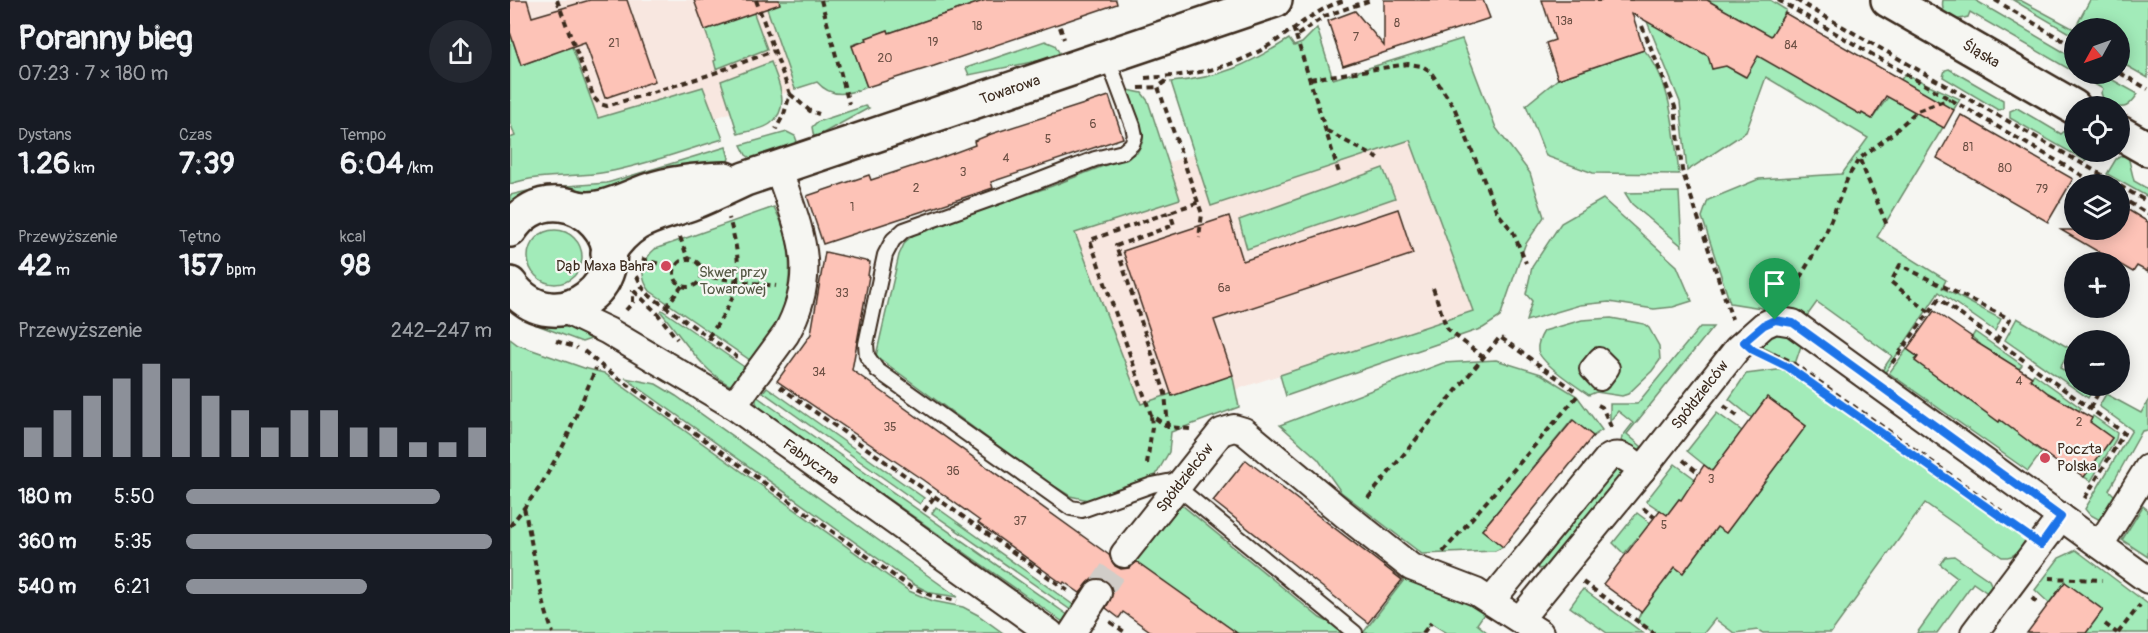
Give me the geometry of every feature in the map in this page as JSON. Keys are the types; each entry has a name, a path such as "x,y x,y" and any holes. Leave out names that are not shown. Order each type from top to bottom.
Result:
{"street":[{"name":"Śląska","path":"1888,0 2064,101"},
{"name":"Towarowa","path":"623,259 619,238 634,224 657,213 719,192 745,179 1107,57 1283,13"},
{"path":"2130,139 2148,149"},
{"path":"734,406 793,322 803,290 805,270 802,243 778,168"},
{"name":"Towarowa","path":"512,225 533,208 544,205 566,205 591,210 677,183 709,179 745,179"},
{"path":"510,284 516,292 532,304 542,308 573,307 594,293 607,271 623,259 605,239 599,226 577,208"},
{"name":"Fabryczna","path":"562,309 608,332 710,390 1050,633"},
{"name":"Spółdzielców","path":"1124,554 1221,432 1234,428 1244,431 1406,563 1425,573 1476,592 1530,626 1634,464 1744,342 1764,325 1775,320"},
{"path":"1775,320 1793,323 2100,545 2146,590"},
{"path":"1491,601 1607,459 1617,455 1634,464"},
{"path":"2100,545 2148,468"},
{"path":"1974,633 2042,543 2065,520"},
{"path":"1072,633 1094,600"}],"lane":[{"path":"1107,57 1133,126 1135,136 1132,144 1123,152 1095,159 904,230 893,240 885,255 866,350 870,363 1071,508 1082,510 1152,485 1180,483 1355,633"}],"path":[{"path":"557,0 594,98 600,104 607,106 709,75 773,51"},
{"path":"756,0 790,94 810,111 819,114"},
{"path":"821,0 849,104"},
{"path":"1296,36 1325,16 1371,0"},
{"path":"1778,0 2080,174"},
{"path":"1796,0 2100,174"},
{"path":"1995,0 2064,40"},
{"path":"1283,13 1296,36 1339,173"},
{"path":"1642,26 1675,106 1680,160 1686,185 1737,334 1753,350 1788,367 2042,543"},
{"path":"1310,79 1408,64 1422,66 1430,71 1454,107 1497,212 1513,232 1526,262"},
{"path":"2130,79 2148,89"},
{"path":"1166,81 1158,87 1199,202 1202,214 1199,238"},
{"path":"776,129 790,94"},
{"path":"1775,320 1826,235 1848,177 1859,159 1917,111 1950,99"},
{"path":"1326,131 1379,159"},
{"path":"1859,159 1888,228"},
{"path":"2130,191 2148,202"},
{"path":"1152,485 1147,465 1152,427 1151,415 1090,240 1199,202"},
{"path":"2130,203 2148,214"},
{"path":"1168,427 1165,393 1116,246 1174,225 1170,212"},
{"path":"718,220 738,213"},
{"path":"708,337 724,316 738,281 737,249 728,215"},
{"path":"670,236 679,232 688,259"},
{"path":"640,259 642,253"},
{"path":"623,259 640,259 670,267"},
{"path":"688,259 694,260 701,266 702,276 698,284 682,286 674,273 677,264 688,259"},
{"path":"1929,312 1891,282 1900,265 2010,319 1997,340"},
{"path":"637,276 650,296 934,496 1094,600 1126,633"},
{"path":"702,276 803,290"},
{"path":"666,307 682,286"},
{"path":"1433,288 1447,329 1483,357"},
{"path":"1877,383 1939,299 1997,340 2124,433 2065,520"},
{"path":"1351,520 1500,337 1587,398"},
{"path":"583,351 907,585 930,595 960,602"},
{"path":"1769,351 1790,361 2042,543"},
{"path":"510,526 540,487 564,444 596,368"},
{"path":"1425,573 1579,394"},
{"path":"2090,408 2097,396"},
{"path":"1717,399 1740,418"},
{"path":"1594,403 1602,407 1634,464"},
{"path":"1151,415 1168,427 1221,432"},
{"path":"1676,453 1699,473"},
{"path":"924,511 934,496"},
{"path":"524,508 546,613 553,633"},
{"path":"2044,577 2108,580"},
{"path":"1580,580 1654,633"},
{"path":"2105,624 2117,633 2146,590"},
{"path":"1423,633 1431,623"}],"shaded area":[{"path":"510,0 804,0 817,82 715,118 510,172"},
{"path":"1415,82 1490,305 1129,425 1056,199"}],"green space":[{"path":"749,0 767,49 716,69 714,61 716,60 705,30 743,16"},
{"path":"764,0 986,0 889,33 888,30 852,45 867,87 840,94 828,91 817,82 795,89"},
{"path":"1707,0 1770,0 1786,10 1761,56 1872,119 1905,74 1960,99 1877,237 1946,280 1942,288 2001,319 1995,331 1939,292 1884,374 1879,375 1892,356 1817,302 1804,320 1793,313 1730,303 1702,217 1708,200 1759,179 1842,174 1868,138 1766,77 1746,132 1687,171 1680,102 1646,19 1745,77 1770,36"},
{"path":"1943,0 1975,0 2064,52 2064,66 1970,12 1968,17 1951,21 1944,12"},
{"path":"2013,0 2020,0 2064,24 2064,30"},
{"path":"2090,0 2148,0 2148,78 2130,68 2130,18 2080,18"},
{"path":"559,12 598,118 703,87 723,139 622,169 595,174 534,178 510,184 510,138 515,136 510,122 510,32 521,65 552,54"},
{"path":"1317,28 1333,79 1462,39 1496,128 1530,173 1544,217 1525,245 1500,317 1483,328 1286,396 1280,375 1473,311 1410,140 1211,206 1171,82 1204,77 1233,69 1289,39 1294,46 1302,43"},
{"path":"1045,41 1055,45 1061,56 969,75 966,68"},
{"path":"1644,50 1661,76 1666,92 1679,174 1593,173 1546,156 1526,105 1558,79"},
{"path":"771,62 777,77 782,102 777,118 767,126 738,134 721,81"},
{"path":"1949,69 2003,100 2003,109 1998,110 1943,77 1945,70"},
{"path":"2094,84 2120,84 2138,94 2130,104 2130,96 2102,96 2103,89"},
{"path":"1128,90 1142,93 1148,101 1180,199 1075,233 1141,404 1232,373 1239,407 1171,432 1169,452 1156,475 1088,500 1070,496 1043,479 876,356 899,255 905,242 917,232 1052,186 1137,153 1143,141 1143,134"},
{"path":"865,106 869,108 814,138 812,127 817,122"},
{"path":"2017,108 2061,134 2064,132 2064,149 2010,118 2010,111"},
{"path":"787,132 795,136 798,144 752,159 746,155 741,145"},
{"path":"726,147 729,158 726,166 510,208 510,195 540,188 607,183"},
{"path":"2114,162 2129,162 2134,181 2148,189 2148,197 2130,187 2130,174 2107,174"},
{"path":"1383,168 1395,198 1247,249 1239,220"},
{"path":"1679,192 1682,246 1632,204 1625,193"},
{"path":"1603,199 1677,266 1692,301 1673,307 1654,309 1609,302 1580,305 1526,321 1532,301 1526,294 1532,267 1561,223"},
{"name":"Skwer przy Towarowej","path":"774,207 788,247 788,288 775,327 750,360 650,291 644,280 643,269 655,249"},
{"path":"550,230 560,230 570,234 578,242 582,257 578,272 570,280 560,284 550,284 540,280 532,272 528,262 528,252 532,242 540,234"},
{"path":"510,304 574,325 594,338 582,342 532,323 510,310"},
{"path":"662,310 753,373 739,388 717,377 686,345 661,312"},
{"path":"1611,318 1644,324 1649,328 1659,346 1660,360 1628,394 1622,396 1596,392 1589,395 1545,361 1538,350 1539,343 1544,331 1582,320"},
{"path":"2017,318 2064,345 2064,361 2060,368 2064,370 2064,381 2005,340"},
{"path":"1700,327 1713,327 1627,434 1642,447 1635,452 1621,442 1622,437 1633,423 1618,411 1610,421 1610,404 1637,404"},
{"path":"1975,332 2022,365 2018,370 1979,346 1980,344 1972,337"},
{"path":"1783,333 1798,341 1801,346 1795,364 1759,345 1770,334"},
{"path":"510,339 518,345 604,373 909,591 933,601 963,607 1003,633 510,633"},
{"path":"1907,349 1918,357 1915,360 1999,421 2002,418 2035,442 2033,446 2042,452 2028,471 1889,373"},
{"path":"1496,360 1541,374 1577,396 1602,430 1593,436 1572,420 1482,530 1503,547 1495,551 1422,554 1341,492 1318,459 1280,425 1443,363"},
{"path":"1785,369 2026,539 2019,550 2014,555 2002,557 1925,503 1831,633 1763,633 1758,630 1734,633 1715,619 1704,633 1654,633 1637,621 1641,612 1675,567 1683,573 1717,527 1726,533 1806,426 1767,397 1752,418 1729,399 1746,374"},
{"path":"2034,374 2081,408 2077,413 2053,396 2049,397 2030,379"},
{"path":"625,378 656,384 676,396 958,597 931,593 915,585"},
{"path":"767,387 924,498 920,504 763,392"},
{"path":"756,396 1072,618 1063,622 758,407"},
{"path":"2105,396 2110,396 2141,413 2148,401 2148,430 2142,431 2109,490 2115,496 2100,520 2085,509 2132,430 2099,406"},
{"path":"1717,413 1742,431 1712,471 1687,451"},
{"path":"2093,416 2117,433 2116,439 2091,481 2084,477 2112,438 2089,422"},
{"path":"1675,464 1702,484 1687,505 1679,499 1667,515 1646,501"},
{"path":"1614,466 1623,470 1622,474 1544,568 1539,569 1535,565"},
{"path":"1179,505 1320,618 1352,633 1237,633 1134,561"},
{"path":"2143,506 2148,510 2148,557 2122,540"},
{"path":"936,507 1079,609 1075,613 932,513"},
{"path":"1637,513 1657,528 1645,544 1637,538 1624,554 1613,543"},
{"path":"2076,550 2148,604 2148,633 2086,633 2103,610 2065,582 2049,603 2035,590 2059,558"},
{"path":"1954,556 1989,580 1993,589 1989,594 1973,583 1937,633 1917,633 1957,577 1940,564 1945,557"},
{"path":"1407,576 1488,608 1477,624 1488,633 1447,633 1431,623 1423,633 1363,633"},
{"path":"1583,589 1643,633 1607,633 1570,607"}],"building":[{"path":"510,0 527,0 532,17 590,0 627,0 655,81 605,98 585,42 521,65 510,32"},
{"path":"694,0 779,0 780,4 705,30"},
{"path":"986,0 1116,0 1117,4 867,87 852,46 888,30 889,33"},
{"path":"1384,0 1483,0 1490,18 1343,66 1328,21 1355,11 1384,46"},
{"path":"1542,0 1707,0 1771,36 1785,13 1954,110 1944,128 1886,96 1872,119 1862,113 1861,115 1758,56 1746,77 1726,66 1712,69 1708,56 1632,13 1644,50 1558,79 1546,43 1555,40"},
{"path":"1109,96 1123,138 991,182 993,188 823,244 807,196 869,175 871,180 935,160 975,145 974,141 991,134"},
{"path":"1961,115 2064,174 2064,194 2048,222 1937,158"},
{"path":"1398,209 1413,254 1214,320 1233,375 1172,396 1123,251 1229,216 1243,261"},
{"path":"2130,211 2148,222 2148,272 2137,266 2133,272 2130,270 2130,252 2099,252 2078,240 2130,240"},
{"path":"825,252 870,262 852,370 1109,555 1115,566 1121,569 1129,568 1137,562 1237,633 1153,633 1123,612 1119,618 1106,608 1113,593 1107,581 1099,578 1092,579 1080,593 1064,582 1063,584 923,480 777,381 811,334"},
{"path":"1934,311 1972,337 1971,339 2032,377 2030,379 2048,393 2092,418 2090,422 2112,438 2084,477 2061,461 2059,464 1915,361 1918,357 1907,349"},
{"path":"1767,397 1806,426 1726,533 1717,527 1683,573 1675,567 1641,612 1603,584 1660,510 1667,515 1679,499 1681,500 1704,465 1712,471"},
{"path":"1573,420 1593,436 1503,547 1482,530"},
{"path":"1246,460 1402,580 1368,623 1213,501"},
{"path":"2065,582 2103,610 2086,633 2027,633"}],"tunnel":[{"path":"1098,593 1124,554"}],"place":[{"name":"Dąb Maxa Bahra","path":"666,266"},
{"name":"Poczta Polska","path":"2045,458"}],"route":[{"path":"1775,320 1793,323 2061,517 2041,545 1788,367 1753,350 1744,342 1764,325 1775,320"}]}
